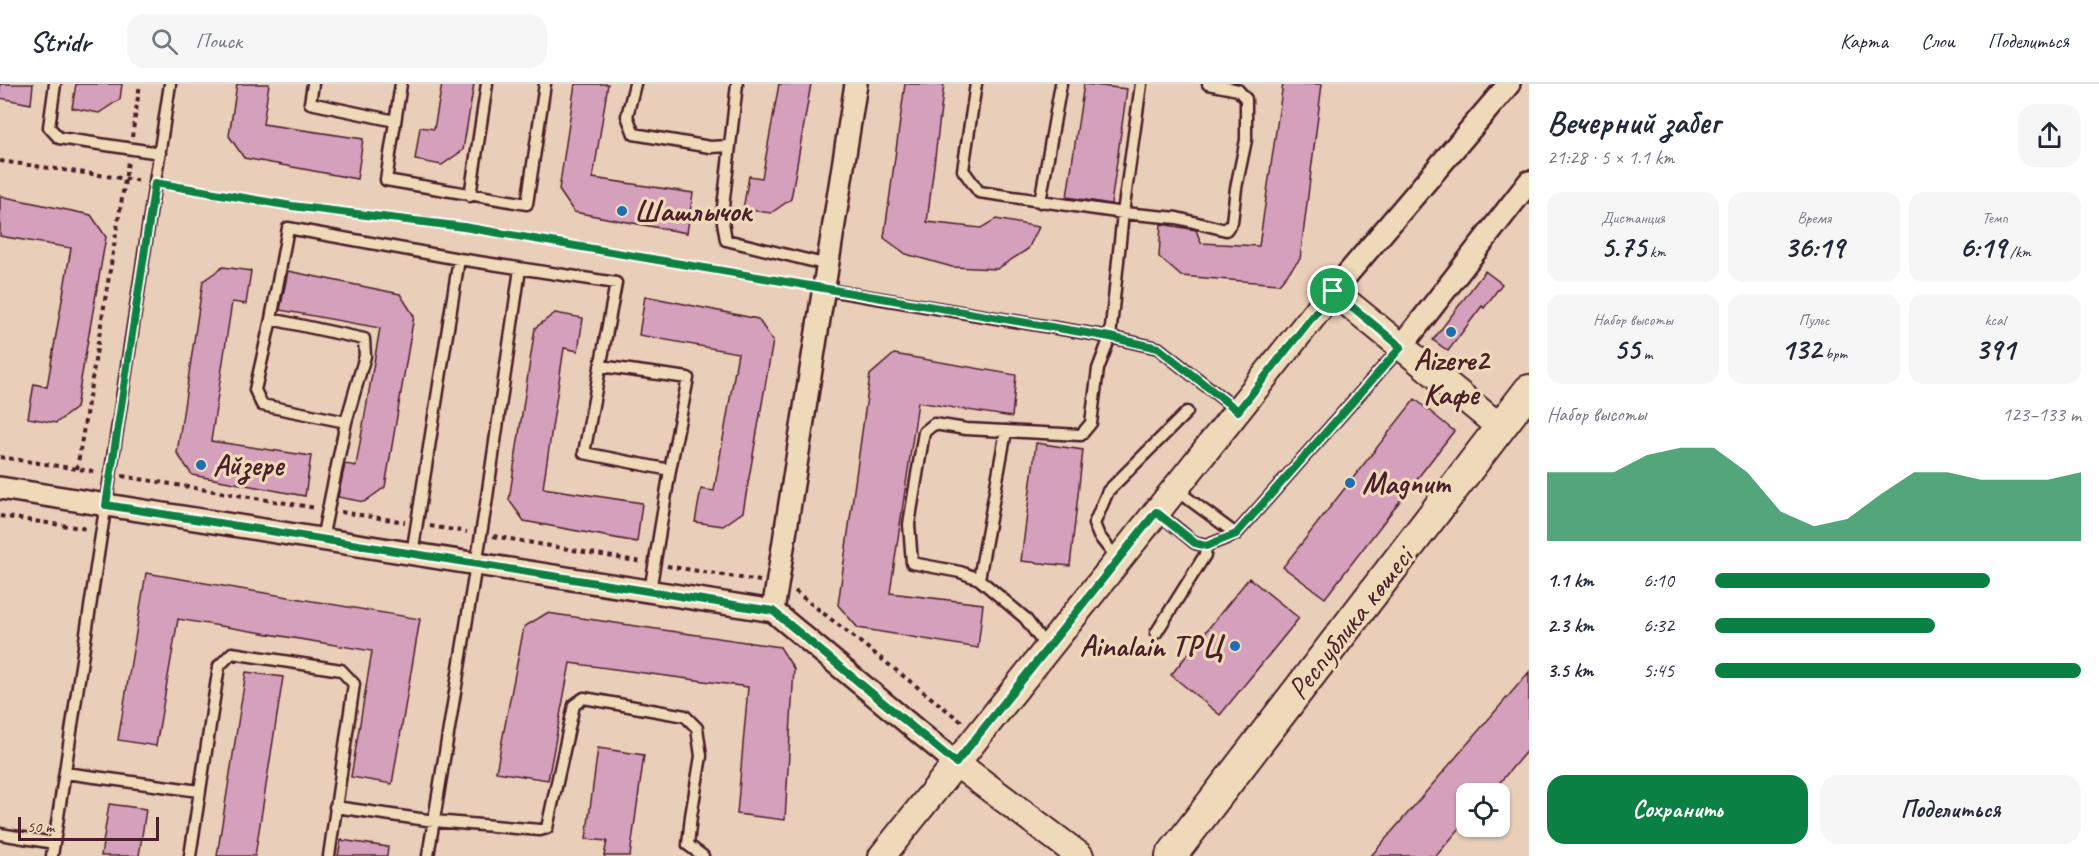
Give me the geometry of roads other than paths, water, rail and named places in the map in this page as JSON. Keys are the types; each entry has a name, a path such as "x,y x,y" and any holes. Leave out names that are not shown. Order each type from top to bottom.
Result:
{"main road":[{"name":"Республика көшесі","path":"1172,856 1529,390"}],"street":[{"path":"773,611 856,84"},
{"path":"882,856 1333,291 1509,84"},
{"path":"1401,347 1529,182"},
{"path":"1333,291 1501,428"},
{"path":"0,488 773,611 956,763 1080,856"}],"lane":[{"path":"55,84 49,127 59,138 160,153"},
{"path":"52,856 170,84"},
{"path":"313,84 309,103 395,121"},
{"path":"401,84 386,180 527,204 545,84"},
{"path":"470,196 487,84"},
{"path":"634,84 627,116 634,134 710,147 730,146"},
{"path":"737,84 722,216 726,240 828,265"},
{"path":"976,84 963,170 979,192 1123,213 1177,218 1226,230 1232,222 1246,140 1246,99 1238,90 1208,84"},
{"path":"1040,202 1061,84"},
{"path":"1047,649 1025,618 979,579 960,572 912,563 909,524 924,432 934,424 966,429 1081,435 1091,423 1098,369 1110,337 1123,213 1141,84"},
{"path":"346,422 262,405 255,390 288,228 459,259 616,283 585,453 670,470"},
{"path":"412,554 459,259"},
{"path":"428,856 477,564 520,269"},
{"path":"823,289 1110,337 1158,348 1238,411"},
{"path":"271,319 364,339 366,356 346,422 322,539"},
{"path":"1156,512 1195,543 1206,546 1236,534 1401,347"},
{"path":"600,366 688,378 650,591"},
{"path":"1118,560 1099,536 1094,524 1108,491 1187,412"},
{"path":"979,579 1006,431"},
{"path":"1175,489 1236,534"},
{"path":"1156,633 1205,555 1206,546"},
{"path":"190,856 219,666 232,653 340,670 354,684 329,856"},
{"path":"335,807 434,821 540,830 547,828 574,705 584,699 685,716 697,728 701,756 688,845 703,856"},
{"path":"65,774 199,791"},
{"path":"0,834 54,843"}],"place":[{"name":"Шашлычок","path":"622,211"},
{"name":"Aizere2 Кафе","path":"1451,332"},
{"name":"Айзере","path":"201,465"},
{"name":"Magnum","path":"1350,483"},
{"name":"Ainalain ТРЦ","path":"1235,646"}]}
